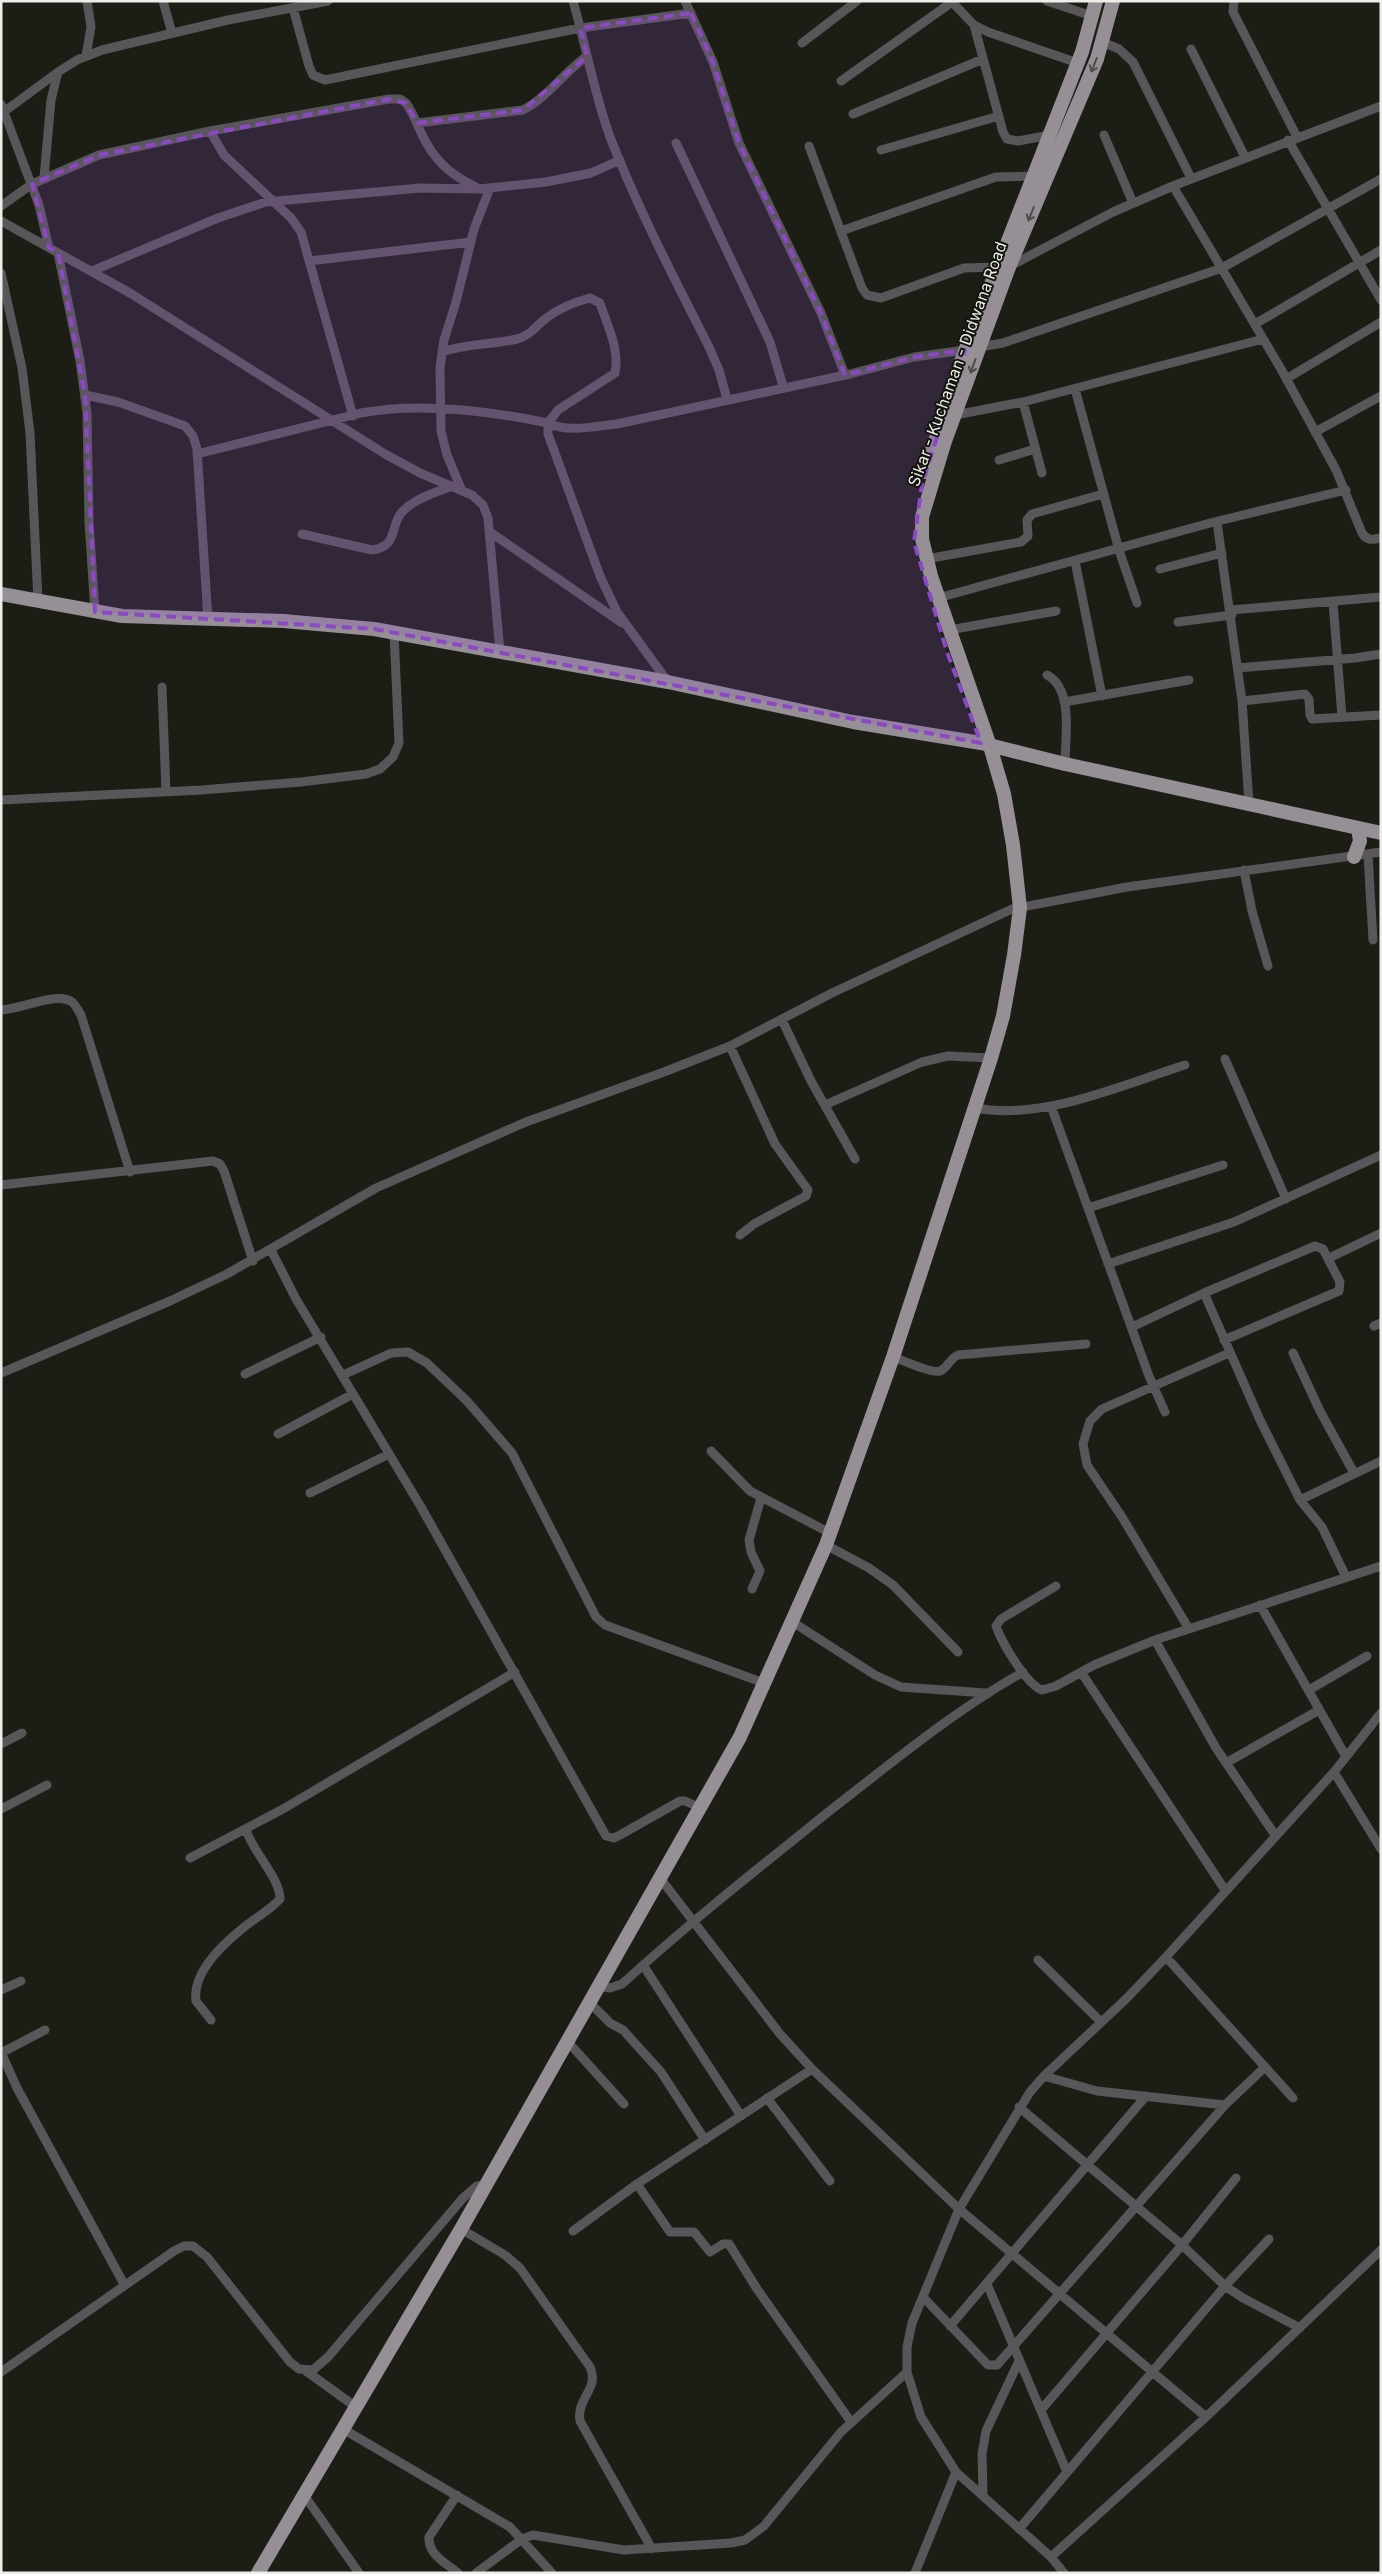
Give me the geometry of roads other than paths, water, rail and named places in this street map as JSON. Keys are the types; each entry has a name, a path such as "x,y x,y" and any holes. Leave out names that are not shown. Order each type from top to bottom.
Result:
{"main road":[{"name":"Sikar - Kuchaman - Didwana Road","path":"985,744 926,559 922,539 922,517 929,489 979,347 1034,176 1078,63 1096,1"},
{"name":"Sikar - Kuchaman - Didwana Road","path":"985,744 944,642 919,569 914,542 914,521 922,484 965,350 1097,60 1113,1"},
{"path":"1,594 95,612 208,620 283,621 394,633 668,682 852,722 985,744 1065,764 1381,832"},
{"path":"258,2573 461,2229 701,1808 740,1737 828,1539 893,1357 975,1108 1003,1016 1017,931 1016,908 1002,821 985,744"},
{"path":"1358,828 1361,856"}],"street":[{"path":"86,1 91,27 86,56"},
{"path":"162,1 172,33"},
{"path":"49,248 32,184 2,110 58,72 86,56 120,44 328,1"},
{"path":"573,1 598,101 620,160 709,347 719,370 727,399"},
{"path":"685,1 713,62 739,143 821,313 845,375"},
{"path":"802,42 856,1"},
{"path":"1047,1 1092,16"},
{"path":"1234,1 1233,12 1298,137"},
{"path":"841,81 952,2 974,25 988,32 1078,63"},
{"path":"293,8 309,66 313,75 325,80 580,28 691,13"},
{"path":"974,25 1003,132 1011,141 1050,135"},
{"path":"1102,42 1119,49 1133,62 1191,178"},
{"path":"1191,49 1245,157"},
{"path":"417,123 523,110 533,105 575,64 587,56"},
{"path":"853,114 983,59"},
{"path":"44,178 51,100 58,72"},
{"path":"1,206 32,184 99,155 210,132 389,99 400,99 406,102 427,144 442,165 456,177 479,189"},
{"path":"809,146 862,288 867,295 873,298 881,298 964,268 1004,267 1076,230 1191,178 1381,106"},
{"path":"881,150 999,116"},
{"path":"210,132 224,155 292,218 301,232 353,416"},
{"path":"1104,135 1133,203"},
{"path":"1288,140 1381,300"},
{"path":"676,143 770,342 784,386"},
{"path":"92,271 243,208 274,201 420,188 479,189 568,179 620,160"},
{"path":"841,231 996,177 1034,176"},
{"path":"979,347 1003,342 1222,268 1381,179"},
{"path":"1173,186 1315,432 1346,490 1362,533 1371,540 1381,538"},
{"path":"462,490 447,455 441,431 442,352 471,242 490,188"},
{"path":"1,222 130,293 385,454 472,495 483,505 490,532 500,652"},
{"path":"309,260 471,242"},
{"path":"1254,324 1381,250"},
{"path":"58,252 85,394 95,612"},
{"path":"1,273 22,368 38,601"},
{"path":"442,352 474,344 518,339 528,335 544,319 564,307 585,299 594,299 600,303 615,347 617,363 615,372 608,379 568,401 548,423 548,434 600,576 617,612 668,682"},
{"path":"1286,379 1381,322"},
{"path":"954,415 1023,402 1263,339"},
{"path":"197,454 282,432 336,422 353,416 385,410 491,412 548,423 554,426 579,427 617,424 784,386 845,375 914,357 965,350"},
{"path":"1075,389 1119,550 1137,603"},
{"path":"85,394 118,402 185,426 193,436 197,454 208,620"},
{"path":"1315,432 1381,396"},
{"path":"1023,402 1042,473"},
{"path":"999,460 1036,448"},
{"path":"302,534 372,550 381,548 392,538 401,514 408,507 421,498 452,486"},
{"path":"938,598 1217,522 1346,490"},
{"path":"926,559 1020,542 1028,536 1027,520 1032,514 1103,494"},
{"path":"1217,522 1242,701 1249,804"},
{"path":"490,532 626,626"},
{"path":"1160,569 1222,553"},
{"path":"1075,561 1102,696"},
{"path":"1178,622 1231,613 1381,597"},
{"path":"1333,602 1342,717"},
{"path":"950,630 1056,611"},
{"path":"1,800 166,792 300,782 366,774 380,769 393,757 399,743 400,718 394,633"},
{"path":"1238,668 1338,660 1381,654"},
{"path":"1046,675 1058,684 1064,702 1065,764"},
{"path":"1064,702 1189,680"},
{"path":"162,687 166,792"},
{"path":"1242,701 1305,694 1309,699 1312,719 1381,715"},
{"path":"1,1373 163,1305 253,1261 351,1201 482,1140 730,1046 840,990 1016,908 1091,893 1381,852"},
{"path":"1361,856 1373,940"},
{"path":"1244,870 1252,911 1268,966"},
{"path":"1,1010 54,999 64,998 73,1002 81,1015 130,1172"},
{"path":"782,1020 825,1106 855,1159"},
{"path":"730,1046 774,1144 808,1190 806,1196 754,1224 740,1235"},
{"path":"825,1106 922,1062 948,1056 991,1058"},
{"path":"1225,1059 1286,1199"},
{"path":"975,1108 1001,1111 1051,1106 1184,1065"},
{"path":"1051,1106 1108,1264 1165,1412"},
{"path":"1108,1264 1226,1224 1286,1199 1381,1155"},
{"path":"1,1185 130,1172 205,1161 220,1164 253,1261"},
{"path":"1088,1208 1222,1165"},
{"path":"1329,1258 1381,1232"},
{"path":"1132,1327 1204,1293 1315,1246 1321,1247 1329,1258 1340,1282 1340,1291 1224,1340"},
{"path":"271,1250 296,1299 321,1337 515,1672 606,1836 614,1838 680,1801 686,1800 701,1808"},
{"path":"1204,1293 1229,1353 1300,1500 1322,1527 1346,1577"},
{"path":"245,1374 321,1337"},
{"path":"893,1357 936,1372 944,1369 949,1360 958,1355 1086,1344"},
{"path":"343,1375 391,1353 408,1352 428,1363 483,1416 512,1452 596,1617 605,1625 764,1683"},
{"path":"1293,1352 1320,1411 1354,1473"},
{"path":"1189,1629 1122,1517 1087,1465 1083,1444 1090,1421 1095,1414 1110,1404 1154,1387 1229,1353"},
{"path":"278,1434 353,1394"},
{"path":"711,1450 741,1484 828,1539 892,1585 958,1652"},
{"path":"310,1493 389,1454"},
{"path":"1300,1500 1381,1461"},
{"path":"752,1589 760,1571 751,1552 749,1540 761,1498"},
{"path":"1056,1586 1001,1619 996,1626 1022,1672 1036,1688 1042,1690 1155,1640 1381,1566"},
{"path":"1260,1605 1346,1755"},
{"path":"791,1621 875,1675 901,1687 986,1693"},
{"path":"1155,1640 1226,1763 1275,1835"},
{"path":"1309,1690 1367,1656"},
{"path":"190,1858 246,1830 515,1672"},
{"path":"598,1986 616,1987 693,1920 934,1729 986,1693 1022,1672"},
{"path":"1081,1672 1225,1890"},
{"path":"1226,1763 1319,1710"},
{"path":"1064,2573 1051,2557 983,2494 956,2472 921,2417 907,2372 907,2347 912,2324 960,2209 1019,2107 1044,2076 1166,1957 1334,1772 1381,1712"},
{"path":"1,1744 22,1733"},
{"path":"1334,1772 1381,1849"},
{"path":"2,1805 48,1785"},
{"path":"211,2020 199,2006 195,1996 196,1987 204,1970 239,1931 280,1899 277,1885 251,1844 246,1830"},
{"path":"660,1878 780,2034 812,2069 960,2209 1206,2417"},
{"path":"1166,1957 1293,2098"},
{"path":"1038,1960 1101,2022"},
{"path":"643,1965 741,2116"},
{"path":"1,1990 21,1981"},
{"path":"589,2002 610,2022 623,2030 661,2072 705,2140"},
{"path":"45,2030 1,2053 21,2096 124,2284"},
{"path":"568,2042 624,2104"},
{"path":"923,2297 988,2364 997,2365 1225,2105 1265,2067"},
{"path":"573,2231 637,2184 812,2069"},
{"path":"1044,2076 1097,2091 1225,2105"},
{"path":"950,2326 1146,2096"},
{"path":"767,2098 830,2181"},
{"path":"1019,2107 1182,2246 1225,2286 1242,2298 1300,2328"},
{"path":"1041,2410 1182,2246 1236,2178"},
{"path":"306,2371 320,2366 464,2198 477,2186 486,2184"},
{"path":"637,2184 670,2232 694,2232 710,2252 723,2244 729,2244 757,2289 851,2422"},
{"path":"461,2229 505,2255 520,2268 590,2366 594,2375 594,2382 580,2407 580,2421 652,2549"},
{"path":"1019,2529 1225,2286 1268,2239"},
{"path":"1,2372 124,2284 179,2249 193,2246 200,2249 290,2362 299,2370 306,2371 356,2407"},
{"path":"1051,2557 1206,2417 1381,2250"},
{"path":"987,2284 1067,2472"},
{"path":"983,2494 982,2454 986,2431 1020,2361"},
{"path":"476,2573 522,2539 533,2535 606,2548 652,2549 731,2543 755,2533 851,2422 907,2372"},
{"path":"343,2429 495,2517 522,2539 552,2573"},
{"path":"915,2573 956,2472"},
{"path":"304,2495 359,2573"},
{"path":"457,2495 429,2537 429,2545 433,2553 458,2573"}]}
